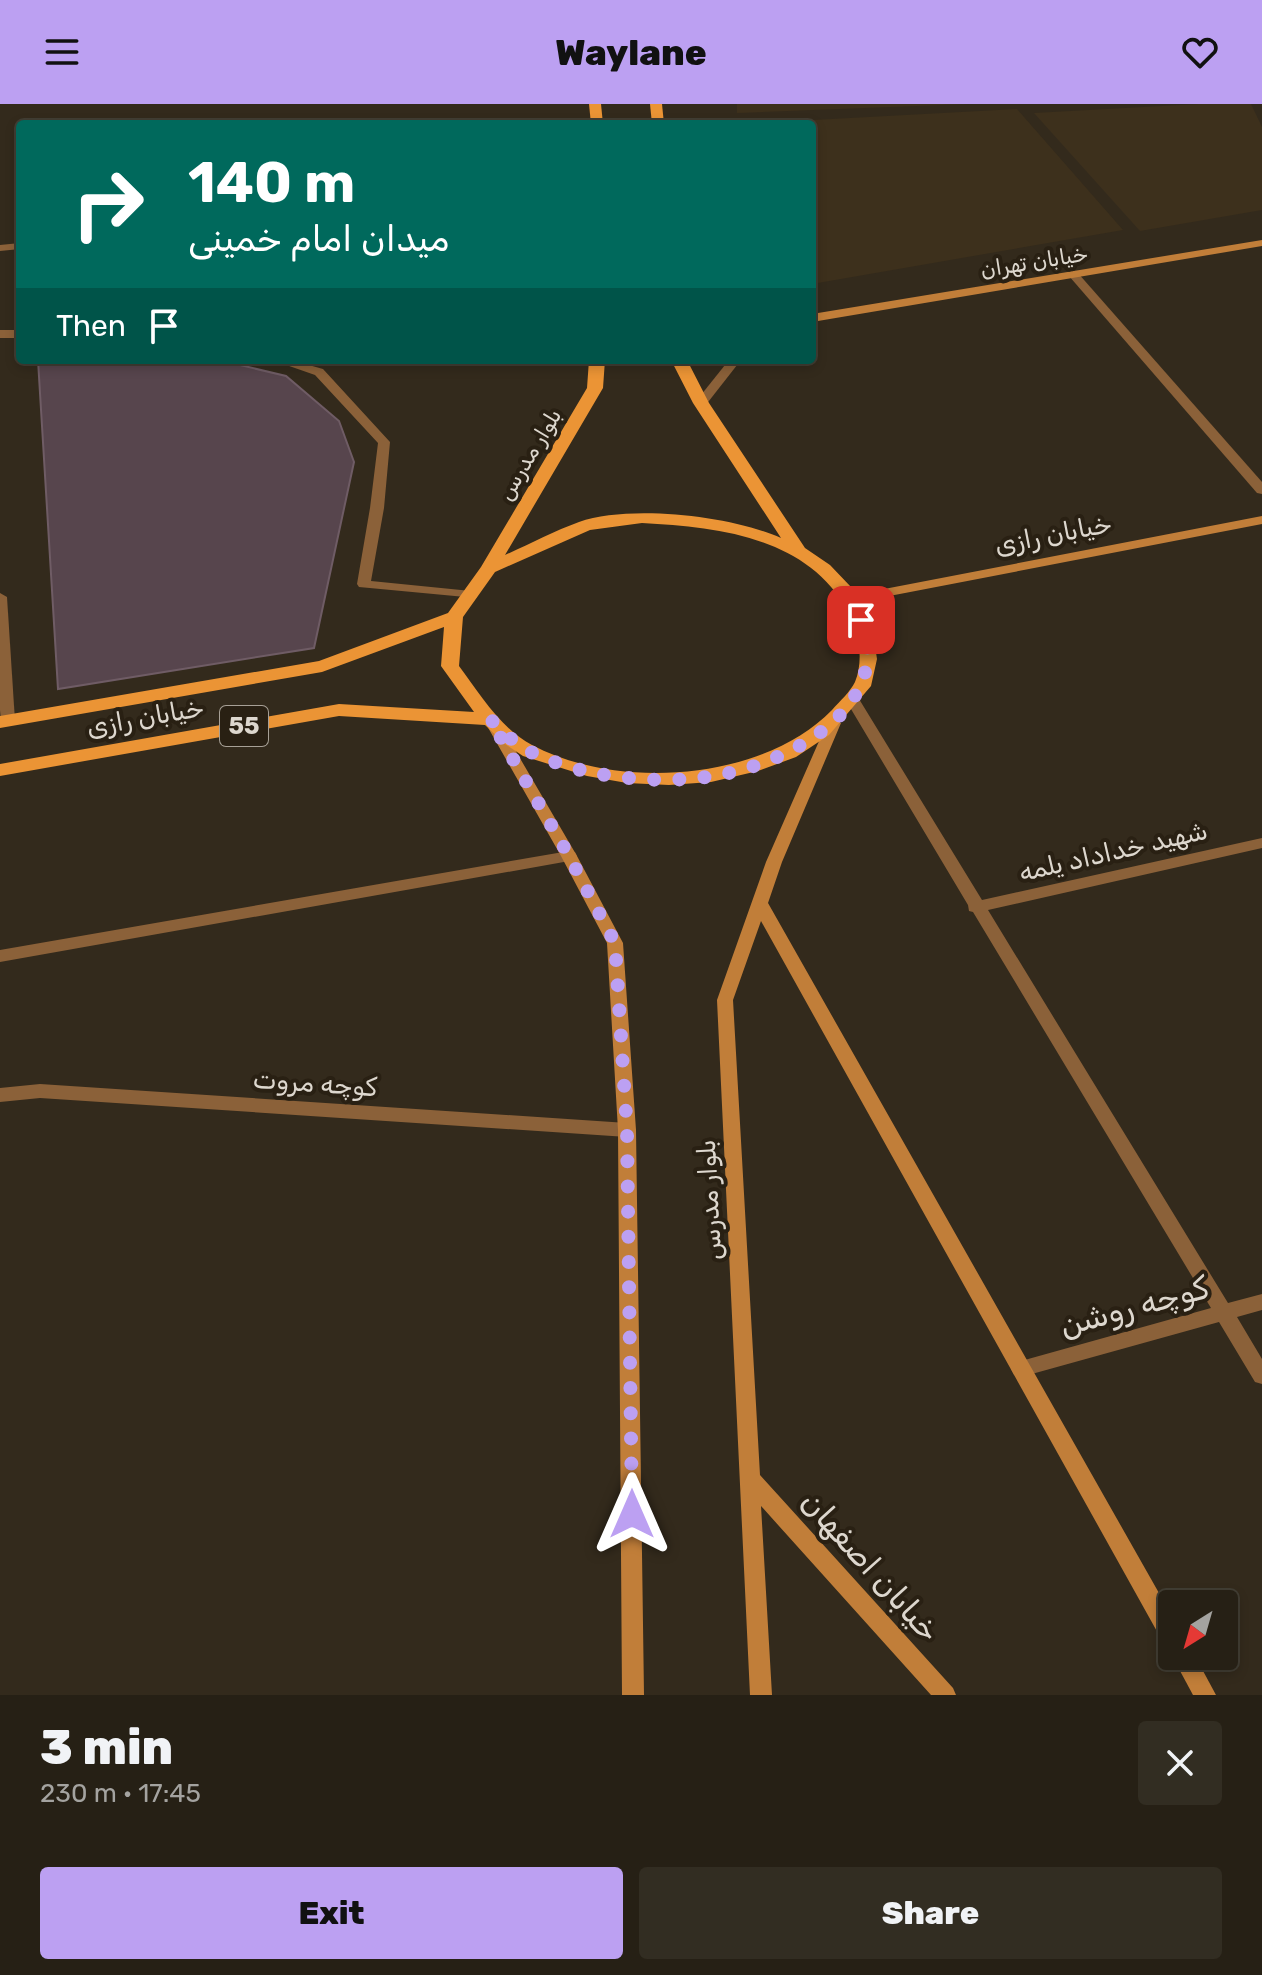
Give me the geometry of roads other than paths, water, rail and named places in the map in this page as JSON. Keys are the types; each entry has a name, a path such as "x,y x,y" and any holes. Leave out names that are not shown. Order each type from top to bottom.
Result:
{"main road":[{"name":"خیابان تهران","path":"816,317 1262,243"},
{"name":"بلوار مدرس","path":"454,617 489,568 595,388 597,364"},
{"path":"681,364 701,403 799,552"},
{"path":"489,568 586,525 642,518 698,520 752,532 799,552 830,574 853,599 869,641 863,684 834,723 786,754 723,774 653,780 584,771 523,748 490,719"},
{"name":"خیابان رازی","path":"853,599 1262,520"},
{"path":"454,617 450,666 490,719 615,943 627,1130 633,1695"},
{"name":"خیابان رازی","path":"4,722 322,666 454,617"},
{"name":"خیابان رازی","path":"0,770 339,710 490,719"},
{"name":"بلوار مدرس","path":"761,1695 725,1000 759,902 834,723"},
{"path":"759,902 1158,1612"},
{"name":"خیابان اصفهان","path":"750,1479 945,1695"},
{"path":"1191,1670 1205,1695"}],"street":[{"path":"1073,274 1262,490"},
{"path":"292,364 319,372 384,442 364,584 471,595"},
{"path":"701,403 732,364"},
{"path":"0,597 4,722"},
{"path":"852,699 975,907 1262,1376"},
{"name":"شهید خداداد یلمه","path":"975,907 1262,843"},
{"path":"0,956 569,856"},
{"name":"کوچه مروت","path":"0,1095 40,1091 627,1130"},
{"name":"کوچه روشن","path":"1021,1369 1262,1302"}]}
